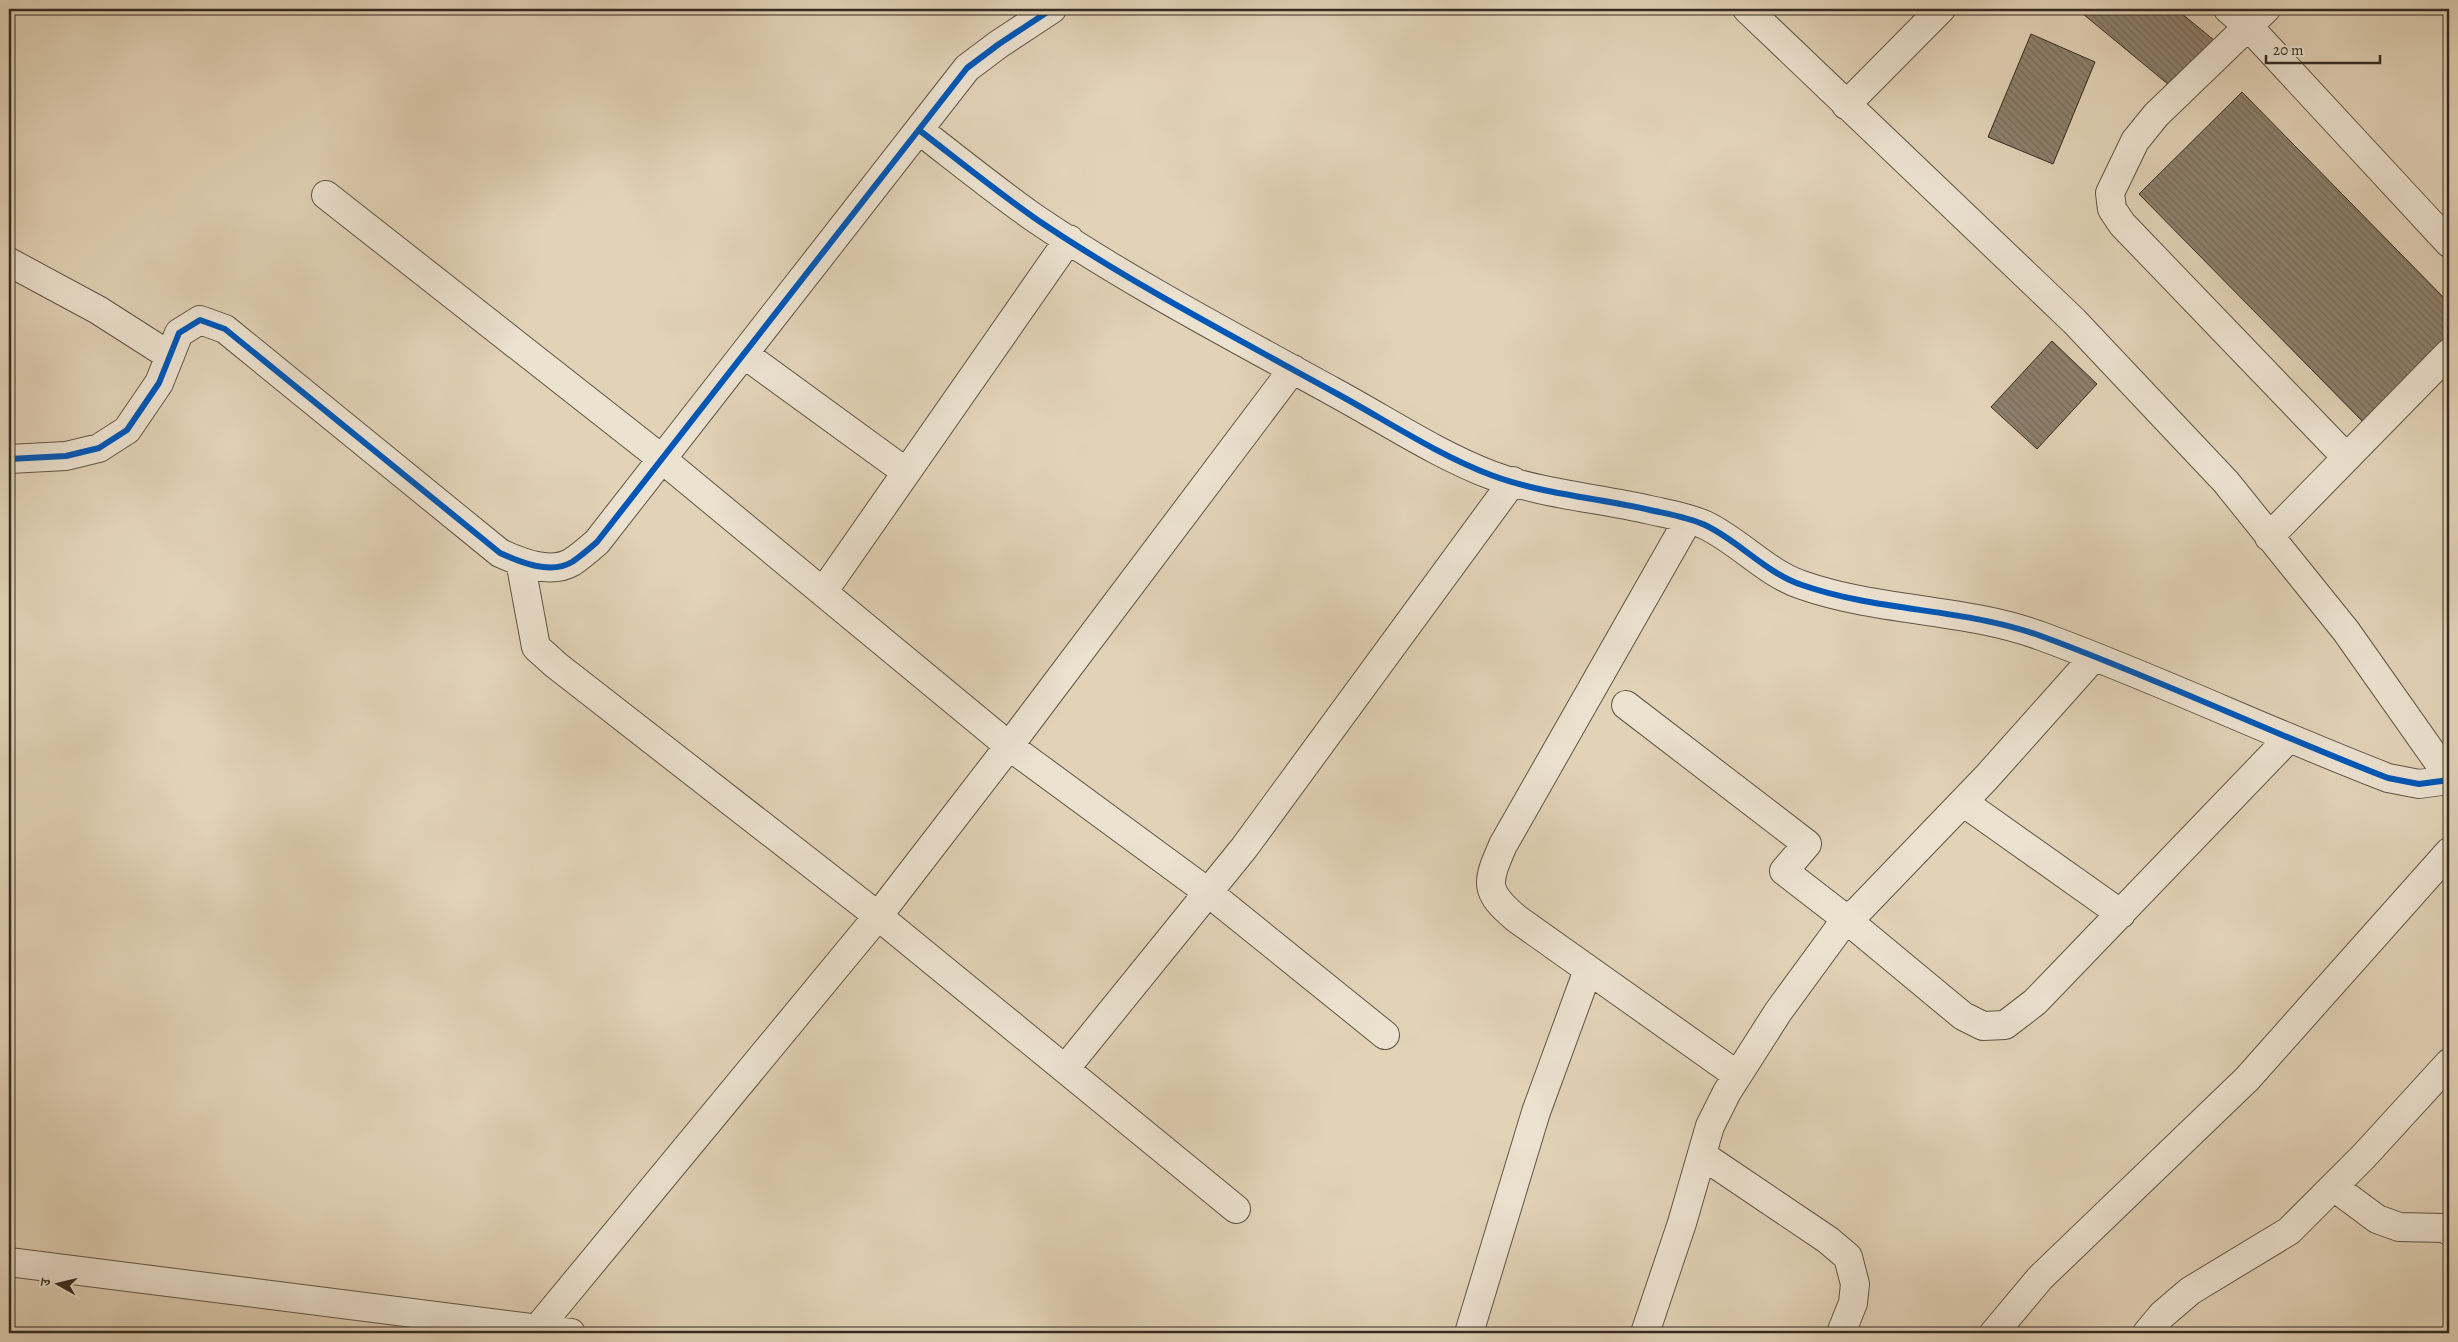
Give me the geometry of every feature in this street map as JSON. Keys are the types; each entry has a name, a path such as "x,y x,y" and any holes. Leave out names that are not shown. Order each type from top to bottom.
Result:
{"street":[{"path":"9,459 66,456 99,448 127,430 159,383 179,333 200,320 225,329 500,553 520,562 546,567 570,563 597,542 968,68 999,44 1052,9"},
{"path":"919,130 1036,219 1096,257 1460,461 1494,476 1688,520 1706,526 1776,572 1800,585 1882,605 1992,622 2037,634 2150,678 2388,778 2419,784 2449,778 2351,638 2226,482 2074,321 1747,9"},
{"path":"1846,105 1942,9"},
{"path":"2228,9 2257,18 2449,243"},
{"path":"2257,18 2156,115 2135,142 2110,192 2112,209 2122,224 2346,457"},
{"path":"326,195 662,459 1009,746 1209,893 1385,1035"},
{"path":"823,592 1070,239"},
{"path":"9,262 98,310 170,356"},
{"path":"2269,537 2449,353"},
{"path":"744,354 906,472"},
{"path":"537,1329 878,916 1009,746 1293,369"},
{"path":"1065,1069 1209,893 1513,481"},
{"path":"1688,520 1508,837 1493,868 1490,887 1497,902 1517,919 1737,1075"},
{"path":"520,562 536,647 556,665 878,916 1236,1209"},
{"path":"1645,1333 1682,1223 1710,1126 1737,1075 1778,1012 1846,919 1858,911 1963,802 2094,657"},
{"path":"1626,705 1807,844 1784,871 1846,919 1962,1016 1984,1026 2005,1025 2020,1015 2055,983 2289,738"},
{"path":"1963,802 2121,914"},
{"path":"1994,1333 2040,1278 2246,1079 2449,852"},
{"path":"1469,1333 1536,1112 1588,970"},
{"path":"2146,1333 2162,1315 2190,1292 2289,1231 2334,1187 2449,1063"},
{"path":"1702,1155 1828,1240 1848,1256 1855,1284 1852,1302 1840,1333"},
{"path":"2334,1187 2377,1218 2399,1227 2444,1228 2449,1231"},
{"path":"9,1262 571,1333"}],"building":[{"path":"1076,9 1089,9 1082,15"},
{"path":"2077,9 2176,9 2226,50 2186,99"},
{"path":"2031,34 2095,62 2053,164 1988,137"},
{"path":"2242,92 2449,303 2449,350 2370,429 2139,194"},
{"path":"2052,341 2097,384 2037,449 1991,407"}],"cycle path":[{"path":"9,459 66,456 99,448 127,430 159,383 179,333 200,320 225,329 500,553 535,566 563,566 575,560 597,542 967,68 1052,9"},
{"path":"919,130 1036,219 1108,265 1410,436 1471,467 1530,487 1692,520 1729,539 1776,573 1802,585 1831,594 1891,606 1982,620 2012,627 2041,636 2128,670 2388,778 2419,784 2449,780"}]}
